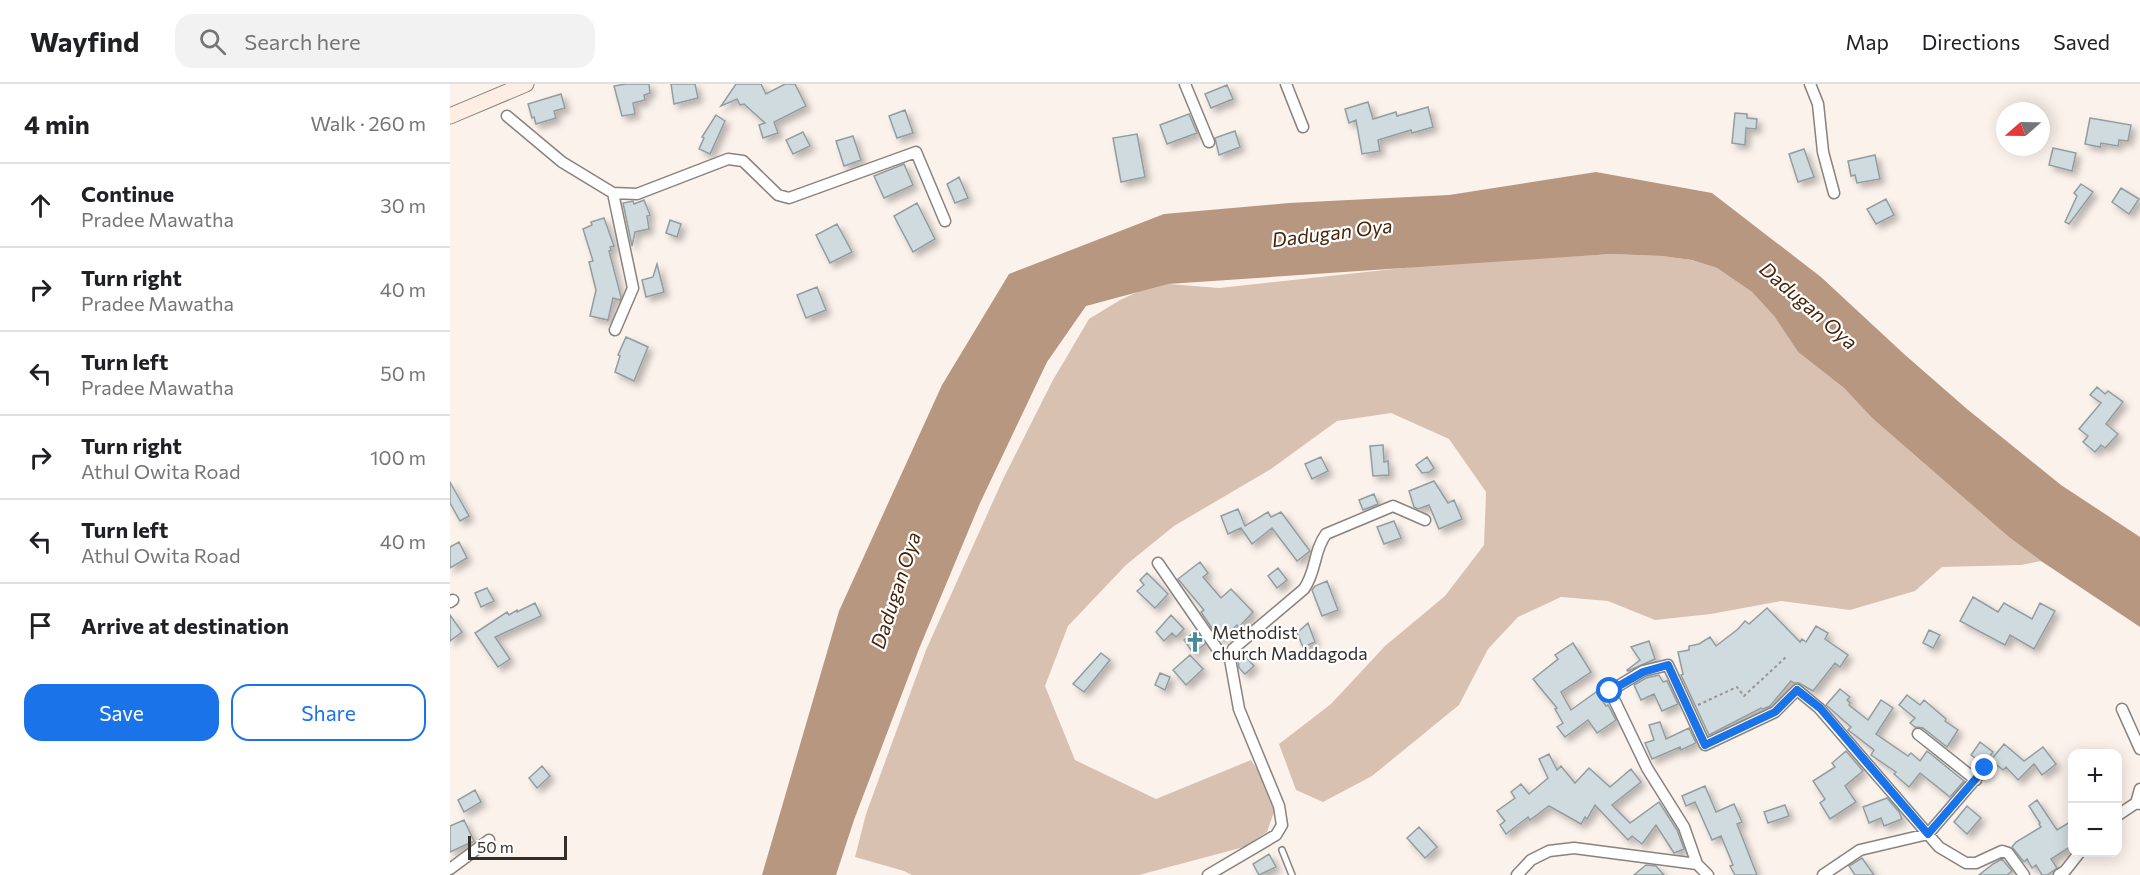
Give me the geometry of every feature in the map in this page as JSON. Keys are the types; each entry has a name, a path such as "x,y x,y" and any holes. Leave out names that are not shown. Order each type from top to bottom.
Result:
{"street":[{"path":"450,116 526,84"},
{"path":"1185,84 1209,142"},
{"path":"1286,84 1303,127"},
{"path":"1810,84 1818,104 1823,152 1834,193"},
{"path":"507,116 562,162 613,193 637,194 728,159 743,161 778,195 789,198 916,152 945,221"},
{"path":"613,193 633,288 615,330"},
{"path":"1208,875 1276,835 1282,825 1280,806 1239,710 1230,659 1233,649 1304,589 1312,578 1320,543 1326,534 1393,506 1425,520"},
{"path":"1158,563 1218,650 1230,659"},
{"path":"1708,875 1697,864 1684,827 1647,768 1610,691 1643,672 1668,665 1705,745 1775,712 1797,690 1820,708 1939,847 1966,863 1977,863 2002,850 2008,853 2024,875"},
{"path":"2122,709 2140,749"},
{"path":"1918,734 1976,780"},
{"path":"1823,875 1860,850 1928,834 1985,768"},
{"path":"2122,813 2138,804 2140,789"},
{"path":"450,869 489,840"},
{"path":"1517,875 1531,860 1549,851 1574,848 1697,864"},
{"path":"2059,875 2076,857"}],"lane":[{"path":"1282,850 1292,875"}],"path":[{"path":"1688,710 1737,687 1744,696 1786,657"}],"shaded area":[{"path":"1611,254 1692,260 1717,268 1752,292 1774,316 1798,352 1844,388 1872,418 2010,538 2041,561 2021,565 1942,567 1915,591 1850,610 1781,601 1711,614 1655,620 1608,601 1561,597 1518,617 1488,649 1459,705 1372,776 1323,802 1296,790 1279,744 1331,704 1385,646 1445,596 1484,545 1486,492 1449,439 1391,413 1337,421 1271,469 1174,526 1126,565 1068,626 1045,686 1075,760 1156,799 1251,760 1259,772 1275,809 1267,832 1244,847 1139,875 912,875 855,857 866,814 926,650 1004,477 1053,380 1089,319 1120,300 1157,283 1219,288 1421,266"}],"water":[{"name":"Dadugan Oya","path":"1596,172 1712,193 1821,277 1967,409 2061,485 2140,537 2140,627 2010,538 1872,418 1844,388 1798,352 1774,316 1752,292 1717,268 1692,260 1662,256 1611,254 1168,284 1086,306 1047,362 980,503 919,649 854,820 836,875 762,875 839,611 942,385 1009,274 1164,214 1289,203 1449,195"}],"building":[{"path":"649,84 650,93 644,95 645,100 633,103 635,114 622,116 614,86"},
{"path":"671,84 695,84 698,98 674,104"},
{"path":"736,84 761,84 766,94 785,84 795,84 806,106 774,122 778,133 763,138 759,125 765,123 744,104 740,105 737,99 721,106"},
{"path":"1227,85 1233,99 1211,108 1205,94"},
{"path":"561,94 565,108 554,111 556,118 536,124 528,104"},
{"path":"1368,102 1373,119 1396,112 1397,116 1428,107 1433,127 1412,133 1411,130 1378,140 1380,151 1362,154 1356,120 1349,123 1345,109"},
{"path":"905,110 913,133 897,138 889,116"},
{"path":"1735,113 1747,114 1747,118 1757,119 1756,129 1746,128 1745,145 1732,143"},
{"path":"1189,114 1197,133 1167,144 1160,125"},
{"path":"716,115 725,121 710,154 699,149 704,138 702,137"},
{"path":"2090,118 2131,125 2128,141 2119,140 2118,146 2101,143 2100,147 2085,144"},
{"path":"1235,131 1240,147 1219,155 1215,138"},
{"path":"803,132 810,146 793,154 786,140"},
{"path":"1137,134 1145,177 1121,182 1113,138"},
{"path":"853,136 861,160 844,166 836,141"},
{"path":"2053,148 2076,153 2072,171 2049,165"},
{"path":"1804,149 1814,177 1798,182 1789,154"},
{"path":"1875,155 1880,179 1857,183 1855,175 1851,176 1848,161"},
{"path":"904,164 913,185 884,198 874,176"},
{"path":"959,177 968,198 955,203 947,184"},
{"path":"2081,184 2093,192 2069,224 2065,222 2077,196 2074,193"},
{"path":"2121,188 2139,199 2129,214 2112,202"},
{"path":"1886,199 1894,215 1876,224 1867,209"},
{"path":"644,200 650,215 647,216 649,229 635,232 632,246 623,203 633,201 634,204"},
{"path":"917,203 935,239 913,252 894,216"},
{"path":"604,218 614,246 610,247 609,251 621,297 620,300 613,298 608,320 590,316 596,290 589,262 593,261 583,229 592,225 591,222"},
{"path":"670,220 681,224 677,237 666,233"},
{"path":"837,224 852,252 830,263 816,235"},
{"path":"657,264 664,292 646,297 642,280 653,277"},
{"path":"817,287 826,310 806,318 797,295"},
{"path":"626,337 648,347 634,381 615,372 620,356 618,355"},
{"path":"2097,387 2105,394 2108,391 2123,402 2106,424 2118,434 2105,448 2101,445 2095,452 2083,442 2088,436 2079,429 2101,403 2090,395"},
{"path":"1383,445 1384,462 1388,461 1389,475 1373,476 1370,446"},
{"path":"1321,457 1328,471 1312,479 1305,464"},
{"path":"1427,457 1434,468 1422,473 1416,465"},
{"path":"1434,481 1448,503 1454,500 1462,519 1439,529 1429,505 1418,509 1414,507 1409,491"},
{"path":"450,482 469,516 460,521 450,503"},
{"path":"1374,494 1378,504 1363,510 1359,500"},
{"path":"1238,509 1245,526 1268,512 1271,517 1281,512 1310,551 1297,561 1272,528 1252,544 1241,528 1228,534 1221,516"},
{"path":"1394,521 1401,538 1384,544 1377,527"},
{"path":"459,542 467,558 450,568 450,547"},
{"path":"1200,562 1208,573 1203,577 1221,598 1231,589 1253,612 1239,627 1237,625 1220,640 1201,612 1204,610 1178,579"},
{"path":"1278,568 1287,580 1277,588 1268,576"},
{"path":"1147,573 1168,594 1155,608 1137,591 1144,585 1140,580"},
{"path":"1327,581 1338,610 1322,616 1312,590 1315,586"},
{"path":"487,588 494,601 481,607 475,593"},
{"path":"1973,597 1998,612 2004,603 2032,619 2040,603 2055,611 2034,649 2010,635 2005,645 1960,621"},
{"path":"535,603 541,616 495,637 510,659 498,667 475,633 507,612 509,615"},
{"path":"1767,608 1800,642 1802,639 1806,642 1816,626 1828,633 1825,639 1848,655 1840,667 1835,663 1813,691 1791,681 1770,706 1761,708 1709,735 1681,675 1683,674 1678,652 1689,650 1689,646 1699,644 1710,637 1716,646 1745,621 1749,624"},
{"path":"450,615 462,632 450,641"},
{"path":"1171,615 1184,629 1176,637 1172,633 1164,641 1156,632"},
{"path":"1308,623 1315,642 1303,647 1297,633"},
{"path":"1929,630 1940,635 1933,648 1923,643"},
{"name":"Methodist church Maddagoda","path":"1196,631 1205,644 1193,653 1184,640"},
{"path":"1649,641 1655,659 1628,671 1640,660 1631,647"},
{"path":"1573,643 1591,672 1561,692 1571,710 1596,692 1606,706 1608,705 1616,720 1597,733 1588,720 1565,737 1557,727 1563,723 1555,709 1557,708 1533,679 1558,659 1555,655"},
{"path":"1101,653 1110,660 1084,692 1073,684"},
{"path":"1243,654 1254,666 1245,674 1239,668 1238,659"},
{"path":"1190,655 1203,669 1186,685 1173,670"},
{"path":"1160,673 1170,677 1165,690 1155,685"},
{"path":"1659,675 1663,682 1667,681 1678,704 1662,711 1654,694 1641,700 1634,685 1646,678"},
{"path":"1840,689 1850,697 1847,700 1849,705 1868,720 1881,700 1893,708 1876,734 1908,756 1911,753 1920,761 1927,751 1964,781 1950,797 1920,773 1909,787 1894,774 1896,772 1871,755 1874,750 1848,730 1851,727 1826,705"},
{"path":"1907,695 1920,705 1924,700 1946,719 1945,721 1958,730 1947,747 1923,728 1915,727 1910,723 1915,718 1899,705"},
{"path":"1660,722 1666,739 1689,728 1696,743 1652,759 1645,743 1654,740 1649,725"},
{"path":"1980,742 1993,752 1986,761 1981,762 1971,755"},
{"path":"2004,744 2024,761 2043,747 2056,764 2042,775 2034,764 2018,780 2006,767 2003,770 1991,760"},
{"path":"1846,751 1863,771 1845,786 1856,802 1830,819 1820,803 1825,799 1813,781 1835,767 1832,763"},
{"path":"1549,754 1557,770 1561,766 1575,783 1589,768 1610,787 1631,769 1641,782 1612,805 1630,823 1659,802 1677,830 1684,849 1674,853 1656,825 1642,844 1632,836 1628,840 1595,805 1587,819 1585,817 1581,824 1549,806 1530,820 1528,817 1506,834 1500,825 1505,821 1497,811 1515,798 1511,792 1521,784 1529,794 1548,778 1539,759"},
{"path":"542,766 550,776 537,788 529,778"},
{"path":"1705,786 1716,812 1734,804 1742,822 1737,824 1757,875 1735,875 1721,836 1712,840 1695,802 1686,806 1682,796"},
{"path":"475,790 481,802 464,812 458,800"},
{"path":"1887,798 1902,819 1884,826 1881,818 1869,823 1863,807"},
{"path":"2037,800 2057,830 2068,823 2068,848 2051,859 2057,868 2047,875 2042,875 2036,865 2032,868 2027,859 2024,862 2012,847 2016,842 2041,827 2029,806"},
{"path":"1785,805 1789,816 1768,823 1764,812"},
{"path":"1967,806 1981,818 1967,834 1954,822"},
{"path":"464,820 474,841 450,852 450,826"},
{"path":"1419,827 1437,847 1425,858 1407,838"},
{"path":"1269,854 1276,867 1259,875 1253,864"},
{"path":"1862,858 1874,875 1855,875 1849,866"},
{"path":"2002,859 2012,871 2007,875 1979,875 1993,864"},
{"path":"1646,865 1656,866 1664,875 1634,875"}],"place":[{"name":"Methodist church Maddagoda","path":"1195,642"}],"route":[{"path":"1610,691 1643,672 1668,665 1705,745 1775,712 1797,690 1820,708 1928,834 1985,768"}]}
